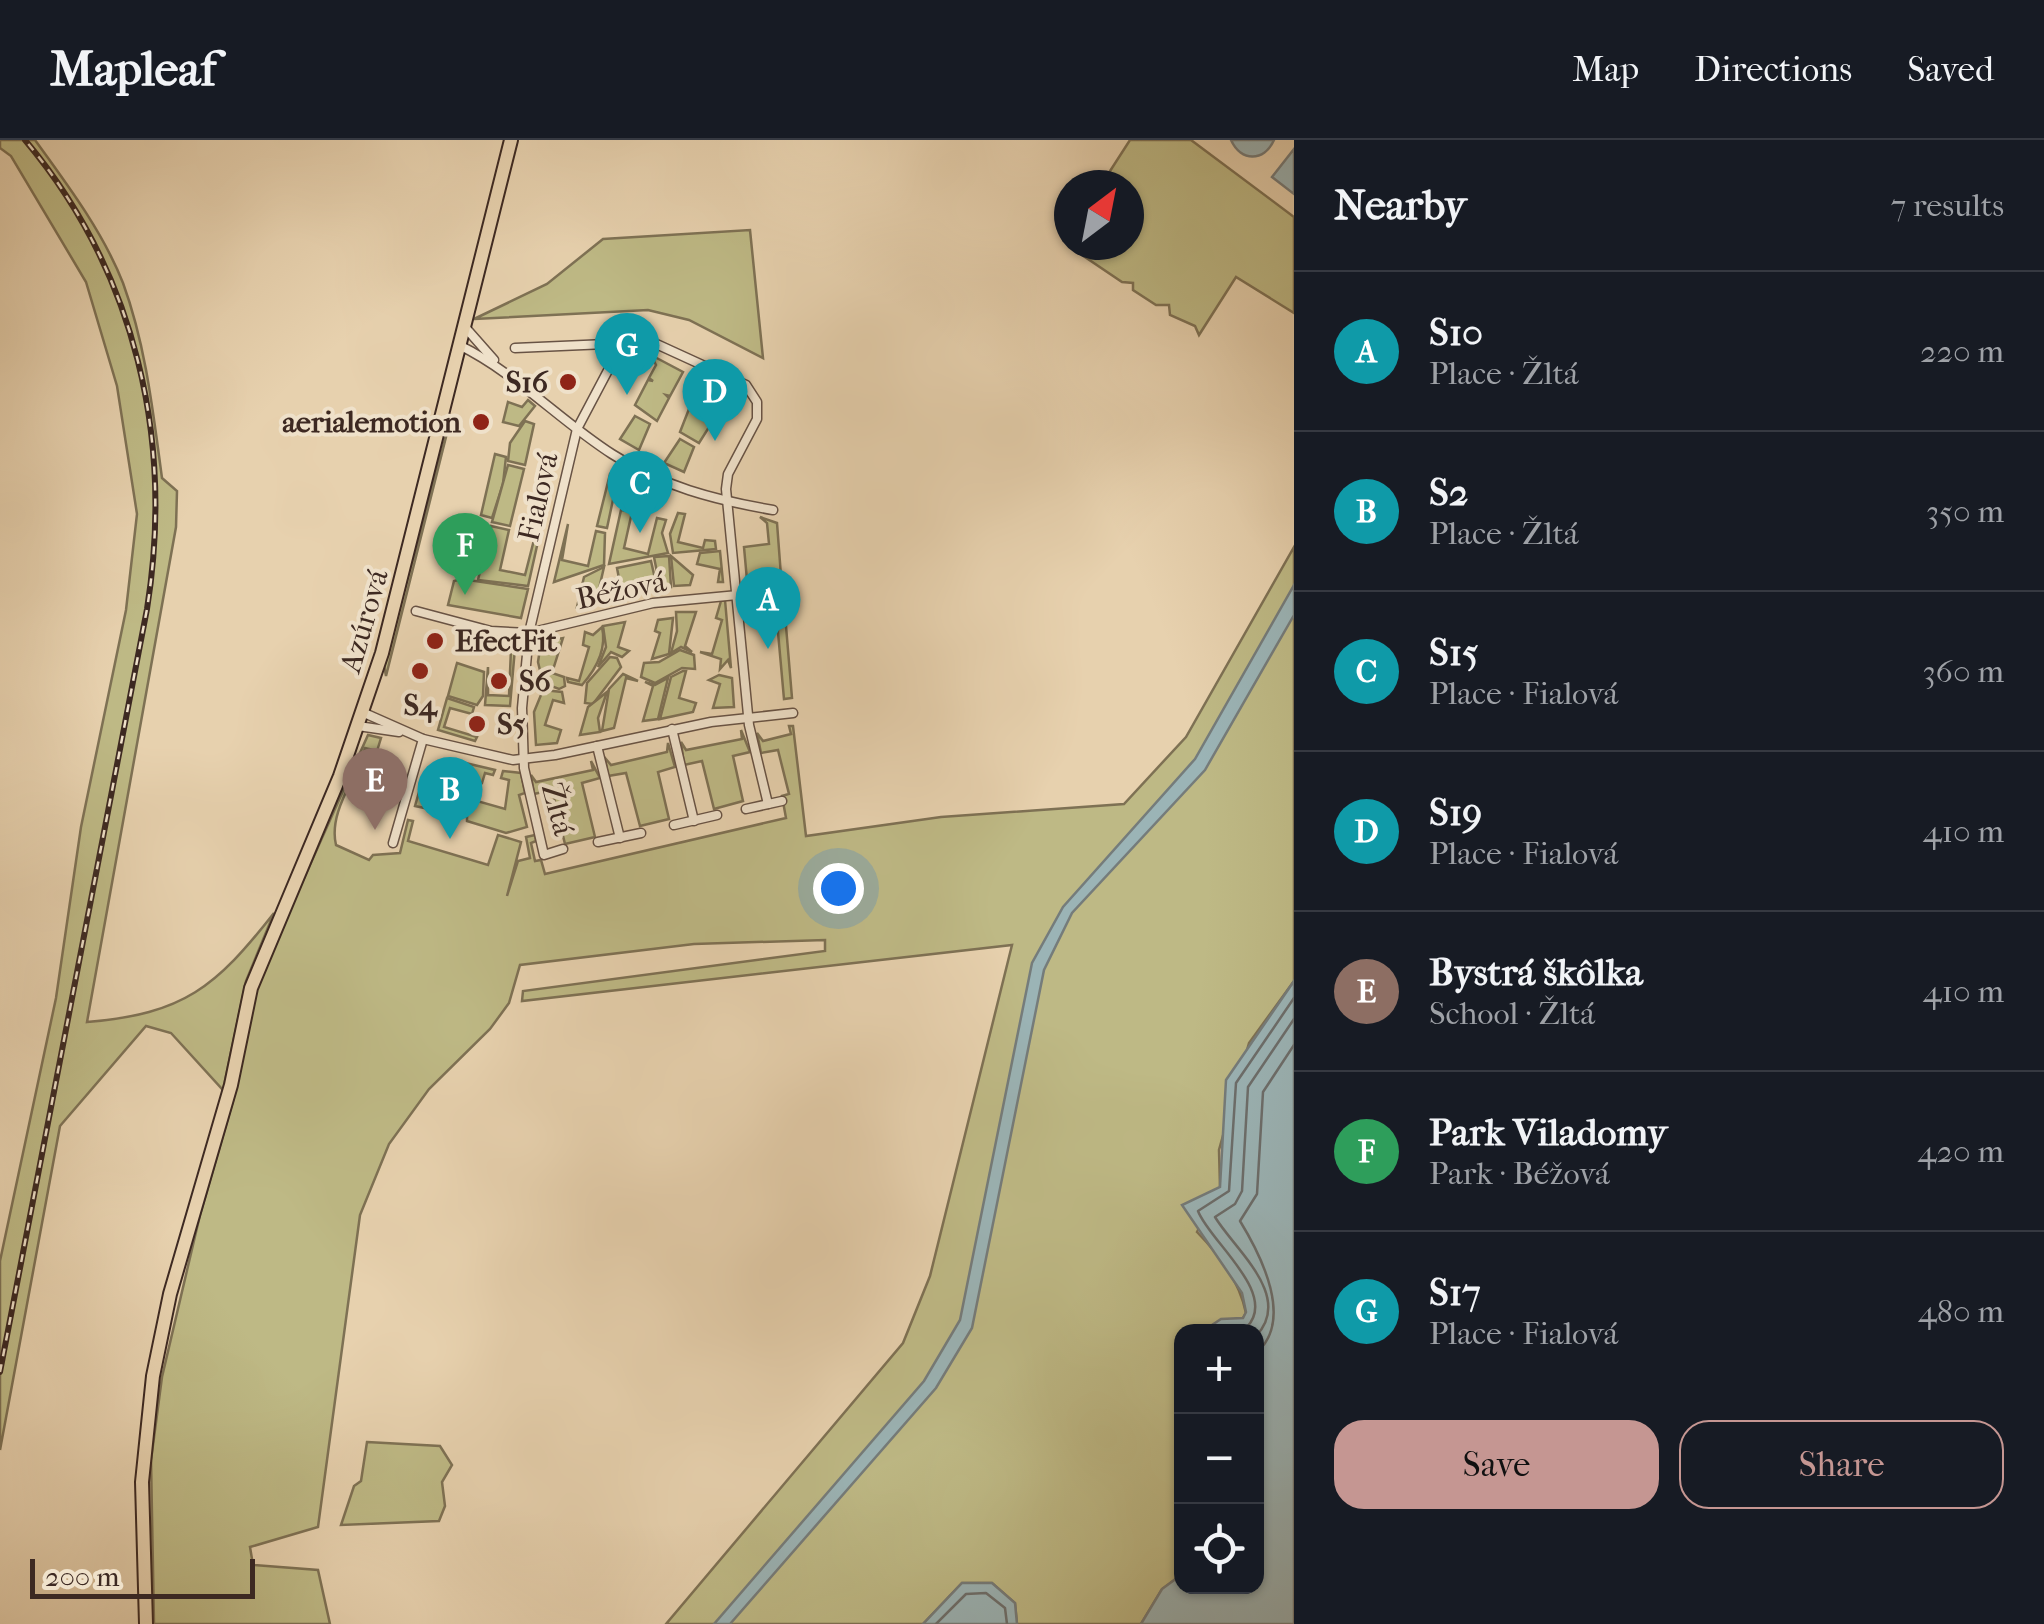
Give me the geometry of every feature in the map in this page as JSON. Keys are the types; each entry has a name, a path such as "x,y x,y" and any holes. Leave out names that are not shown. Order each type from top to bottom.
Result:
{"main road":[{"name":"Azúrová","path":"146,1624 142,1482 153,1376 175,1276 234,1072 247,1004 360,719 405,568 511,140"}],"street":[{"name":"Fialová","path":"464,326 500,368"},
{"path":"578,429 622,342"},
{"path":"515,348 652,342 678,350 751,390 757,402 756,419 728,474 727,502 749,718 768,804"},
{"name":"Fialová","path":"460,345 500,368 578,429 652,477 727,502 773,510"},
{"name":"Fialová","path":"528,633 578,429"},
{"name":"Béžová","path":"416,611 499,633 528,633 653,603 780,591"},
{"name":"Žltá","path":"528,633 522,708 524,759 544,855 563,849"},
{"name":"Žltá","path":"408,734 475,754 524,759 672,729 792,714"},
{"path":"360,719 408,734"},
{"path":"360,719 408,734"},
{"path":"672,729 694,820"},
{"path":"393,843 423,739"},
{"name":"Žltá","path":"597,746 620,838"},
{"path":"746,808 782,801"},
{"path":"674,825 717,815"},
{"name":"Žltá","path":"598,842 642,833"}],"shaded area":[{"path":"0,140 35,140 84,209 115,264 143,355 162,478 177,491 176,527 87,1022 149,1012 195,992 234,960 274,913 246,981 223,1090 171,1033 146,1026 60,1126 0,1450 0,1261 56,998 81,827 126,610 137,514 117,386 86,282 11,156 0,148"},
{"path":"1130,140 1191,140 1294,217 1294,313 1236,277 1199,335 1195,326 1170,315 1169,305 1156,305 1133,290 1133,283 1122,282 1089,260 1144,260 1144,170 1111,170"},
{"path":"750,230 763,358 689,320 648,310 474,319 547,284 603,239"},
{"path":"651,355 683,372 670,396 666,395 669,398 657,421 635,405 648,380 653,381 649,378 656,365"},
{"path":"703,382 734,399 727,398 717,414 713,413 716,416 699,443 680,432"},
{"path":"528,400 535,406 519,426 503,422 508,402 522,407"},
{"path":"635,416 650,424 639,450 620,439"},
{"path":"450,421 386,676 384,665"},
{"path":"525,421 534,424 525,465 508,461 510,443"},
{"path":"680,439 694,447 684,472 664,463"},
{"path":"495,454 506,457 503,484 492,518 481,515"},
{"path":"508,465 524,469 510,526 492,522"},
{"path":"610,474 618,476 607,528 597,526"},
{"path":"621,510 632,512 624,548 648,554 657,518 666,520 662,533 668,553 609,564"},
{"path":"678,513 685,514 678,542 703,548 705,540 715,541 716,549 673,553 670,534"},
{"path":"760,517 777,523 781,576 747,580 744,547 769,544 767,523"},
{"path":"568,524 562,560 588,566 596,531 605,533 604,565 554,582"},
{"path":"491,526 509,530 500,570 525,575 535,536 539,537 528,586 478,580"},
{"path":"1294,547 1294,981 1249,1043 1219,1150 1220,1187 1197,1232 1228,1269 1246,1313 1243,1318 1217,1324 1174,1324 1174,1580 1162,1589 1141,1624 1017,1624 1015,1603 992,1583 962,1583 923,1624 666,1624 903,1343 930,1276 1012,945 522,1001 523,991 825,951 825,940 694,944 520,965 509,1003 490,1029 429,1089 389,1144 360,1215 318,1527 250,1547 253,1565 318,1570 330,1624 154,1624 151,1460 162,1377 200,1215 233,1101 255,988 368,735 381,738 377,751 365,748 344,795 336,820 336,845 369,860 373,855 400,853 408,820 413,821 408,841 488,865 498,835 521,842 507,896 518,861 530,858 526,837 535,835 536,841 531,843 535,861 541,860 545,874 786,818 782,796 789,794 778,750 761,753 757,733 763,741 791,734 789,726 793,726 806,836 941,817 1124,804 1186,737"},
{"path":"720,551 723,582 718,582 720,569 697,564 700,553"},
{"path":"669,556 671,587 660,588 654,557"},
{"path":"671,556 693,575 690,585 674,586"},
{"path":"651,561 656,583 621,589 617,568"},
{"path":"604,567 596,602 577,607 584,577"},
{"path":"454,581 528,589 521,618 448,605"},
{"path":"725,600 731,668 728,660 720,669 721,659 700,652 712,654 722,620 716,618 721,601"},
{"path":"676,612 696,612 685,646 692,652 681,647 671,653 677,631"},
{"path":"785,614 792,698 784,699 777,621"},
{"path":"673,618 669,654 652,659 660,633 655,631 658,620"},
{"path":"625,622 618,647 629,651 622,657 611,652 598,667 606,647 603,626"},
{"path":"602,627 602,651 592,672 582,685 568,682 567,678 579,681 589,647 583,645 585,632 593,635"},
{"path":"563,638 552,673 564,677 565,686 559,689 543,683 538,662 541,642"},
{"path":"501,647 515,648 510,706 485,705 488,667 488,695 509,696 511,649"},
{"path":"680,650 694,655 695,669 682,668 655,683 641,677 644,663 659,662"},
{"path":"610,657 617,658 621,667 593,704 585,703 587,683"},
{"path":"457,663 484,672 483,696 477,705 448,696"},
{"path":"683,671 679,698 696,703 693,712 660,719 671,677"},
{"path":"623,674 638,681 626,678 614,728 602,731 609,689"},
{"path":"719,675 732,678 734,707 713,708 720,684 709,680"},
{"path":"668,678 658,719 643,721 653,686 645,682 655,685"},
{"path":"543,690 562,692 564,703 553,700 545,725 561,730 557,743 536,745 534,712"},
{"path":"607,692 598,718 600,732 580,735 588,707"},
{"path":"447,698 474,707 472,714 450,708 444,727 477,737 475,741 438,730"},
{"path":"741,730 750,752 733,756 743,801 714,809 702,761 684,765 681,742 686,750 742,739"},
{"path":"668,743 675,767 658,772 669,819 640,826 626,773 608,776 605,758 611,765 667,752"},
{"path":"453,760 495,770 493,775 485,773 482,783 458,776 461,766"},
{"path":"591,761 600,778 582,783 595,837 565,844 552,790 534,794 531,775 536,782 593,770"},
{"path":"503,771 521,773 525,793 519,795 527,827 506,833 467,821 467,817 415,806 421,785 505,809 509,780 501,778"},
{"path":"367,1442 440,1446 452,1465 442,1482 445,1506 439,1521 341,1525 354,1486 361,1481"}],"water":[{"path":"1231,140 1274,140 1264,152 1252,156 1241,152"},
{"path":"1294,149 1294,194 1272,177"},
{"path":"1294,585 1294,615 1205,770 1072,913 1044,970 972,1328 936,1388 730,1624 714,1624 924,1381 960,1320 1032,963 1063,907 1195,759"},
{"path":"1294,981 1294,1624 1141,1624 1162,1589 1174,1580 1174,1594 1264,1594 1264,1324 1214,1324 1221,1319 1243,1318 1246,1312 1242,1293 1182,1205 1220,1187 1226,1080"},
{"path":"962,1583 992,1583 1015,1603 1017,1624 923,1624"}],"railway":[{"path":"0,1372 147,609 154,546 155,483 150,421 138,361 120,302 95,245 63,191 25,140"}],"place":[{"name":"S16","path":"568,382"},
{"name":"S17","path":"627,395"},
{"name":"aerialemotion","path":"481,422"},
{"name":"S19","path":"715,441"},
{"name":"S15","path":"640,533"},
{"name":"Park Viladomy","path":"465,595"},
{"name":"EfectFit","path":"435,641"},
{"name":"S10","path":"768,649"},
{"name":"S4","path":"420,671"},
{"name":"S6","path":"499,681"},
{"name":"S5","path":"477,724"},
{"name":"Bystrá škôlka","path":"375,830"},
{"name":"S2","path":"450,839"}]}
